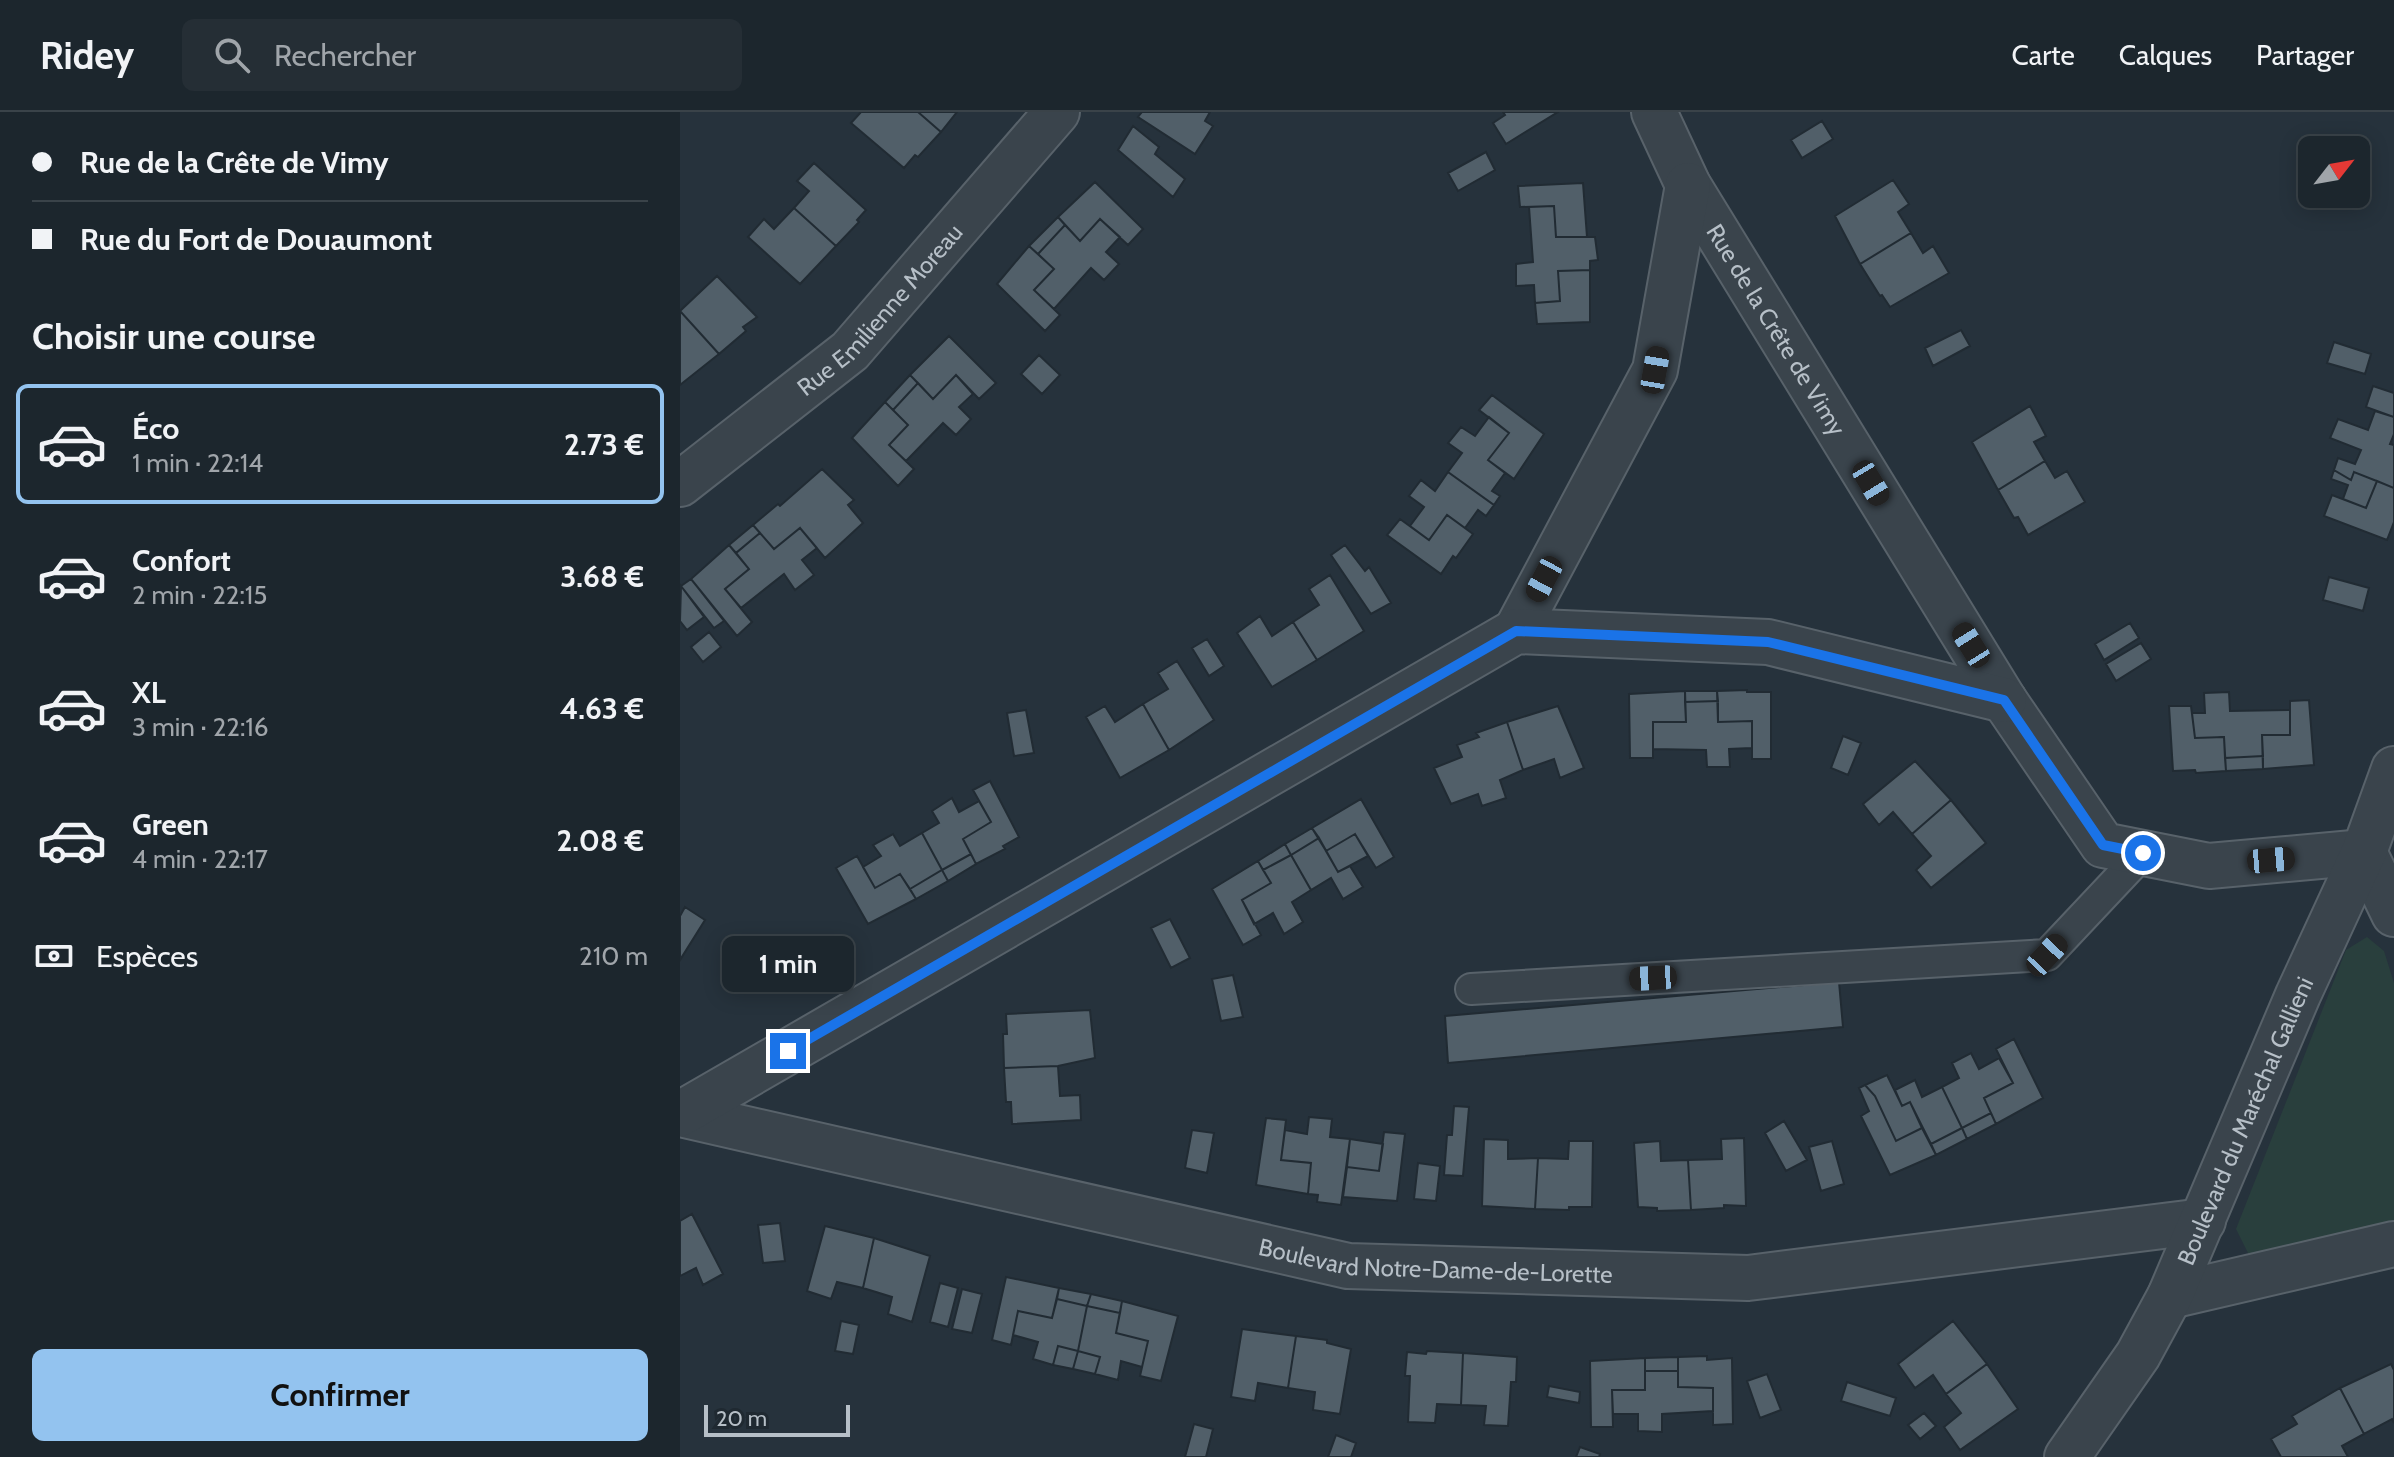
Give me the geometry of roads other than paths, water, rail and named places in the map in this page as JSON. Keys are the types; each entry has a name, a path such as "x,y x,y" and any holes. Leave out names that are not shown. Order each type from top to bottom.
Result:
{"street":[{"name":"Rue Emilienne Moreau","path":"680,484 850,351 1057,112"},
{"name":"Rue de la Crête de Vimy","path":"1654,112 1688,185 2004,700 2103,845 2209,866 2364,852"},
{"path":"680,1114 1516,631 1655,370 1688,185"},
{"path":"1516,631 1768,642 2004,700"},
{"name":"Boulevard du Maréchal Gallieni","path":"2067,1457 2138,1355 2170,1296 2298,995 2364,852 2394,769"},
{"path":"2364,852 2394,914"},
{"name":"Boulevard Notre-Dame-de-Lorette","path":"680,1114 1348,1266 1748,1278 2203,1221"},
{"path":"2170,1296 2394,1244"}],"lane":[{"path":"1471,989 2047,955 2143,853"}]}
